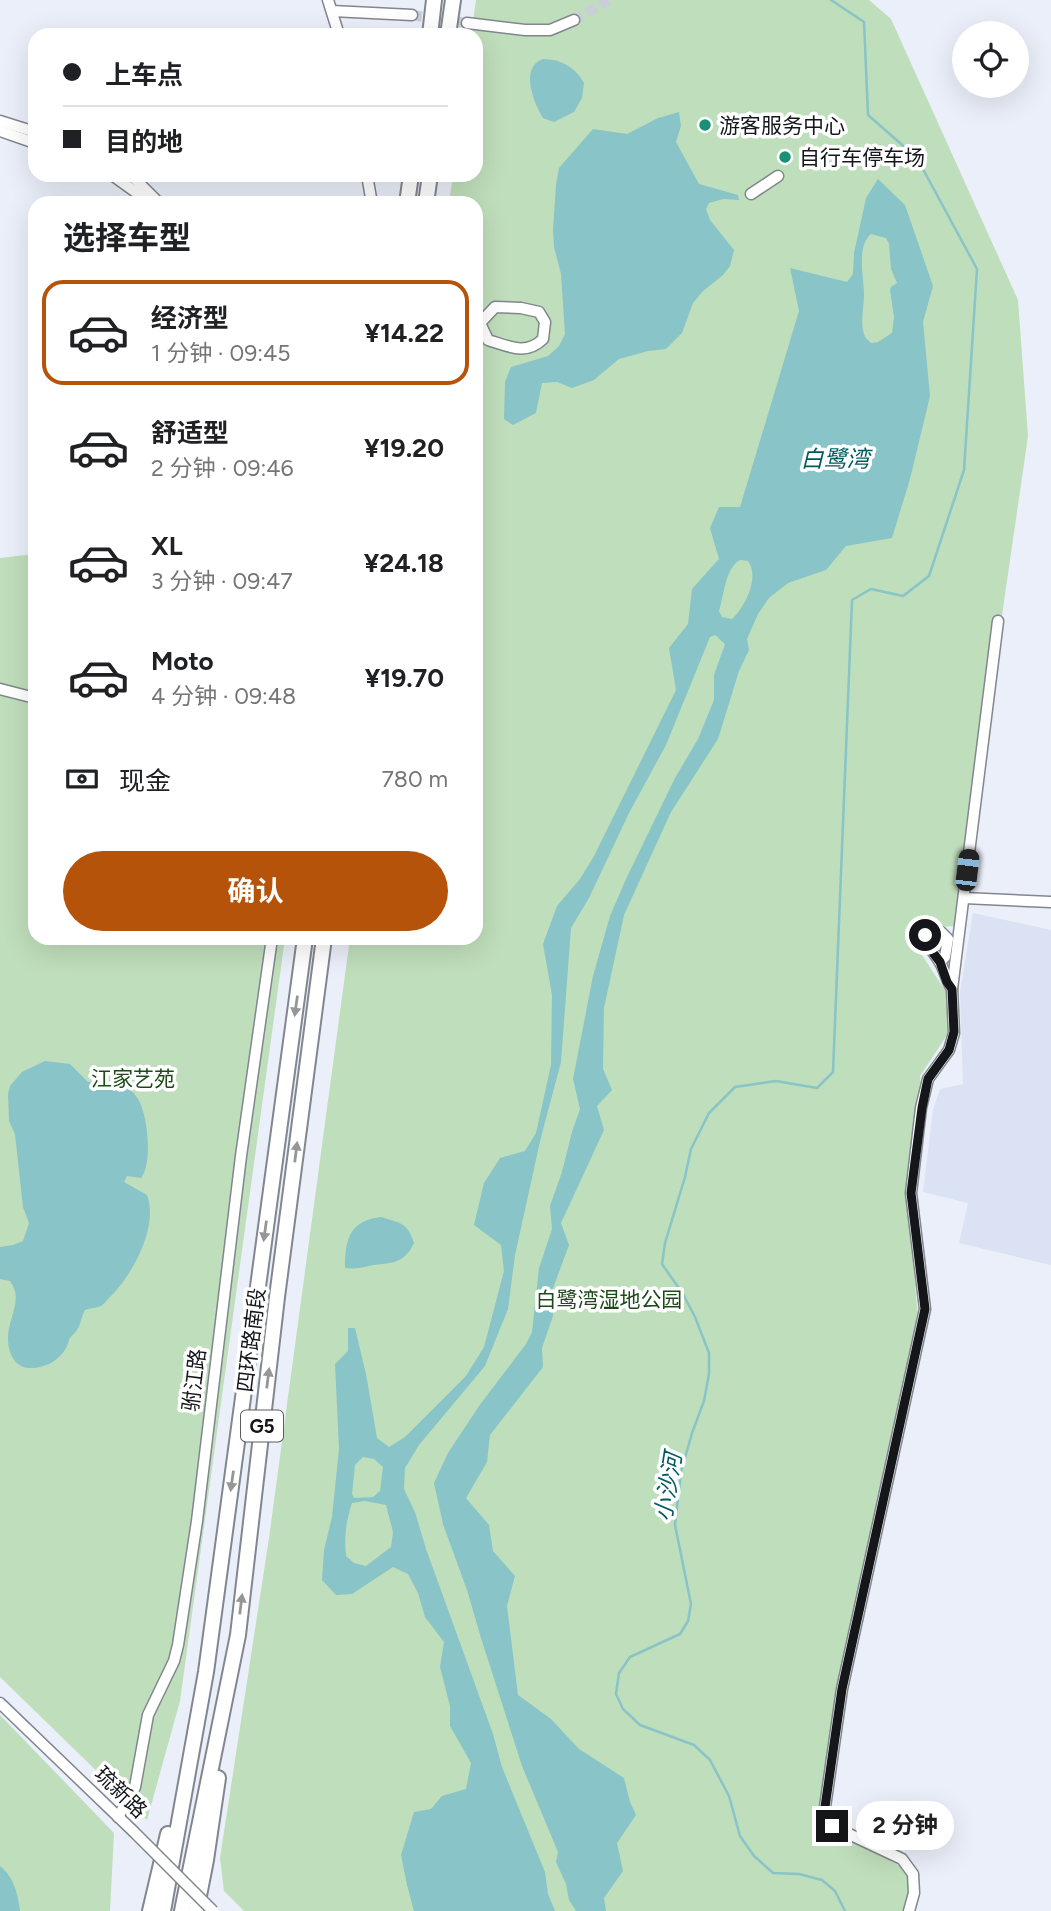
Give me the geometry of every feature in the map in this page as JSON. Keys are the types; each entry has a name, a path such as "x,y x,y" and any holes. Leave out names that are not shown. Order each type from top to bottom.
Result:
{"highway":[{"path":"431,28 434,2"},
{"path":"449,28 453,2"},
{"name":"四环路南段","path":"163,1911 206,1672 304,945"},
{"name":"四环路南段","path":"182,1911 238,1635 279,1284 323,945"},
{"path":"196,1911 206,1860 238,1635"},
{"path":"150,1911 206,1672"}],"street":[{"path":"328,0 337,28"},
{"path":"332,11 412,15"},
{"path":"467,23 525,30 550,30 574,20"},
{"path":"0,121 28,130"},
{"path":"0,131 28,141"},
{"path":"751,194 778,176"},
{"path":"121,182 139,196"},
{"path":"138,182 152,196"},
{"path":"483,318 495,307 521,308 538,312 545,322 543,339 536,346 518,349 488,340 483,332"},
{"path":"909,1911 914,1893 913,1874 902,1859 832,1826 824,1814 842,1689 925,1309 911,1193 928,1079 949,1050 954,1032 952,989 998,621"},
{"path":"0,689 28,696"},
{"path":"964,898 1051,902"},
{"name":"驸江路","path":"118,1817 135,1787 148,1715 174,1661 178,1645 197,1521 241,1156 271,945"},
{"path":"940,962 952,989"},
{"name":"琉新路","path":"0,1703 213,1911"}],"shaded area":[{"path":"973,913 1051,930 1051,1265 959,1243 968,1203 923,1192 933,1110 940,1089 963,1084 960,992"}],"green space":[{"name":"白鹭湾湿地公园","path":"476,0 869,0 891,19 1018,300 1028,436 957,926 905,929 948,995 949,1032 920,1076 921,1092 907,1191 918,1318 838,1689 819,1824 906,1869 912,1890 906,1911 244,1911 224,1891 220,1858 269,1538 349,945 483,945 483,196 450,196 452,182 483,182 483,28 472,28"},
{"name":"江家艺苑","path":"28,555 28,945 284,945 180,1701 147,1820 0,1677 0,558"},
{"path":"0,1715 114,1833 110,1911 0,1911"}],"water":[{"path":"543,59 567,65 584,83 582,98 574,112 554,122 543,118 531,86 532,70 536,63"},
{"path":"679,112 681,126 676,142 699,184 738,195 739,200 723,199 709,203 706,209 710,220 734,250 730,266 693,303 682,333 666,349 619,359 594,380 572,388 557,382 542,383 536,413 513,425 504,419 505,382 511,367 548,356 559,346 565,334 561,274 553,230 559,168 593,129 627,134 658,118"},
{"name":"白鹭湾","path":"878,179 905,205 933,286 923,322 930,396 910,479 892,538 846,546 826,570 788,583 769,598 758,614 747,639 749,650 739,671 718,739 671,812 624,915 604,1008 603,1069 612,1090 597,1106 604,1130 561,1223 569,1245 552,1291 553,1316 542,1348 543,1367 490,1435 487,1462 466,1498 489,1525 493,1551 515,1576 507,1606 518,1695 551,1719 579,1749 624,1778 636,1815 617,1843 623,1871 604,1898 606,1911 576,1911 569,1900 566,1884 556,1862 558,1852 522,1766 468,1593 443,1524 434,1483 448,1453 532,1332 539,1268 552,1229 550,1206 580,1109 573,1079 593,976 610,916 626,879 675,778 698,739 714,700 714,675 725,644 715,635 710,637 666,745 629,813 589,898 571,928 561,1062 515,1255 508,1309 485,1366 419,1445 405,1468 404,1489 415,1512 493,1734 502,1767 545,1872 548,1894 555,1911 414,1911 401,1855 414,1812 431,1809 442,1796 466,1789 471,1763 450,1726 450,1706 440,1667 444,1642 425,1617 418,1593 408,1574 393,1567 352,1594 336,1595 322,1580 339,1449 335,1364 348,1351 348,1328 355,1328 377,1438 389,1447 405,1437 466,1376 484,1347 504,1271 501,1245 474,1225 484,1183 500,1158 525,1151 536,1133 551,1065 552,995 543,944 557,906 580,879 594,856 676,690 669,648 688,624 692,589 719,559 710,528 719,507 740,507 799,311 790,268 847,282 853,274 854,253 866,198","holes":["871,234 886,238 891,269 897,283 890,290 894,317 892,333 878,342 871,343 865,336 862,325 862,254 866,239","740,560 748,561 752,583 746,600 732,619 722,617 719,611 728,576","363,1457 374,1459 383,1467 380,1491 373,1497 354,1498 352,1494 355,1465","365,1501 386,1505 393,1532 391,1547 366,1566 354,1563 346,1556 346,1529 352,1503"]},
{"path":"45,1061 70,1064 88,1082 117,1082 131,1090 138,1099 146,1124 147,1164 141,1178 127,1176 124,1182 147,1195 150,1208 141,1250 118,1289 101,1306 85,1310 78,1328 60,1357 41,1367 30,1368 16,1362 9,1349 8,1338 16,1295 10,1281 0,1279 0,1247 23,1241 29,1223 23,1207 15,1134 9,1121 8,1094 10,1086 22,1072"},
{"path":"381,1217 406,1228 414,1243 410,1250 395,1262 345,1268 346,1248 351,1233 362,1222"},
{"path":"0,1866 12,1881 20,1911 0,1911"}],"waterway":[{"name":"小沙河","path":"831,0 864,22 868,115 917,158 977,269 964,470 929,576 903,596 871,589 852,600 833,1072 817,1088 776,1081 735,1087 709,1113 691,1149 665,1243 662,1264 683,1294 709,1353 709,1374 704,1401 681,1472 675,1525 691,1604 688,1621 680,1634 630,1657 619,1673 616,1694 623,1709 640,1725 694,1745 710,1760 729,1796 740,1836 754,1856 773,1873 799,1874 822,1880 835,1891 845,1911"}],"tunnel":[{"path":"574,20 609,0"},
{"path":"412,15 467,23"}],"place":[{"name":"游客服务中心","path":"705,125"},
{"name":"自行车停车场","path":"785,157"}],"route":[{"path":"832,1826 824,1814 842,1689 925,1309 911,1193 922,1108 928,1079 949,1050 954,1032 952,989 940,962 928,946 925,935"}]}
